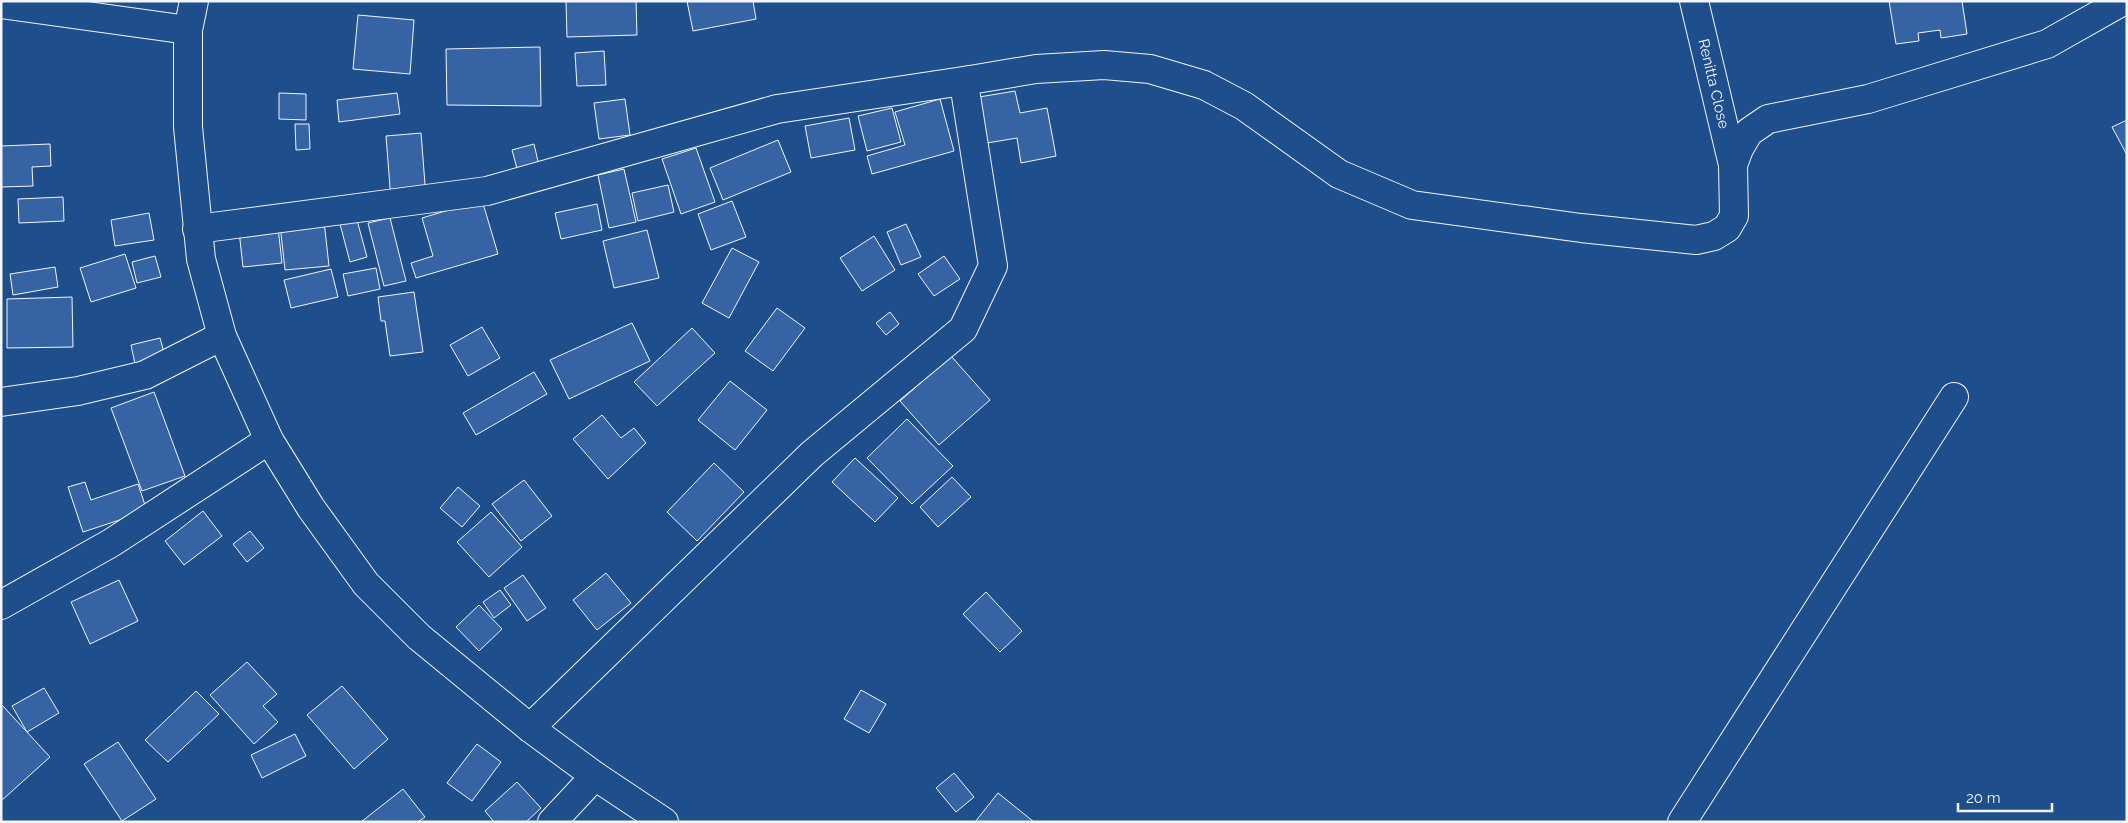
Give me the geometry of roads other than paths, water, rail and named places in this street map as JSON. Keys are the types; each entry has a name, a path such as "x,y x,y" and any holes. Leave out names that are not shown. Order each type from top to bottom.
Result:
{"street":[{"path":"194,1 188,30 188,127 201,259 222,336 269,440 311,508 366,584 419,637 530,728 595,776 664,822"},
{"name":"Renitta Close","path":"1694,1 1733,165"},
{"path":"197,229 487,190 777,109 1036,69 1104,65 1150,69 1204,85 1244,106 1339,174 1412,205 1580,228 1696,240 1714,236 1726,228 1734,216 1733,165 1738,149 1749,132 1768,119 1868,99 2047,44 2123,1"},
{"path":"1,4 188,30"},
{"path":"530,728 812,454 963,329 993,266 966,96 965,87 970,80"},
{"path":"1,402 78,391 145,375 222,336"},
{"path":"1682,822 1954,397"},
{"path":"1,605 111,543 269,440"},
{"path":"552,822 595,776"}]}
